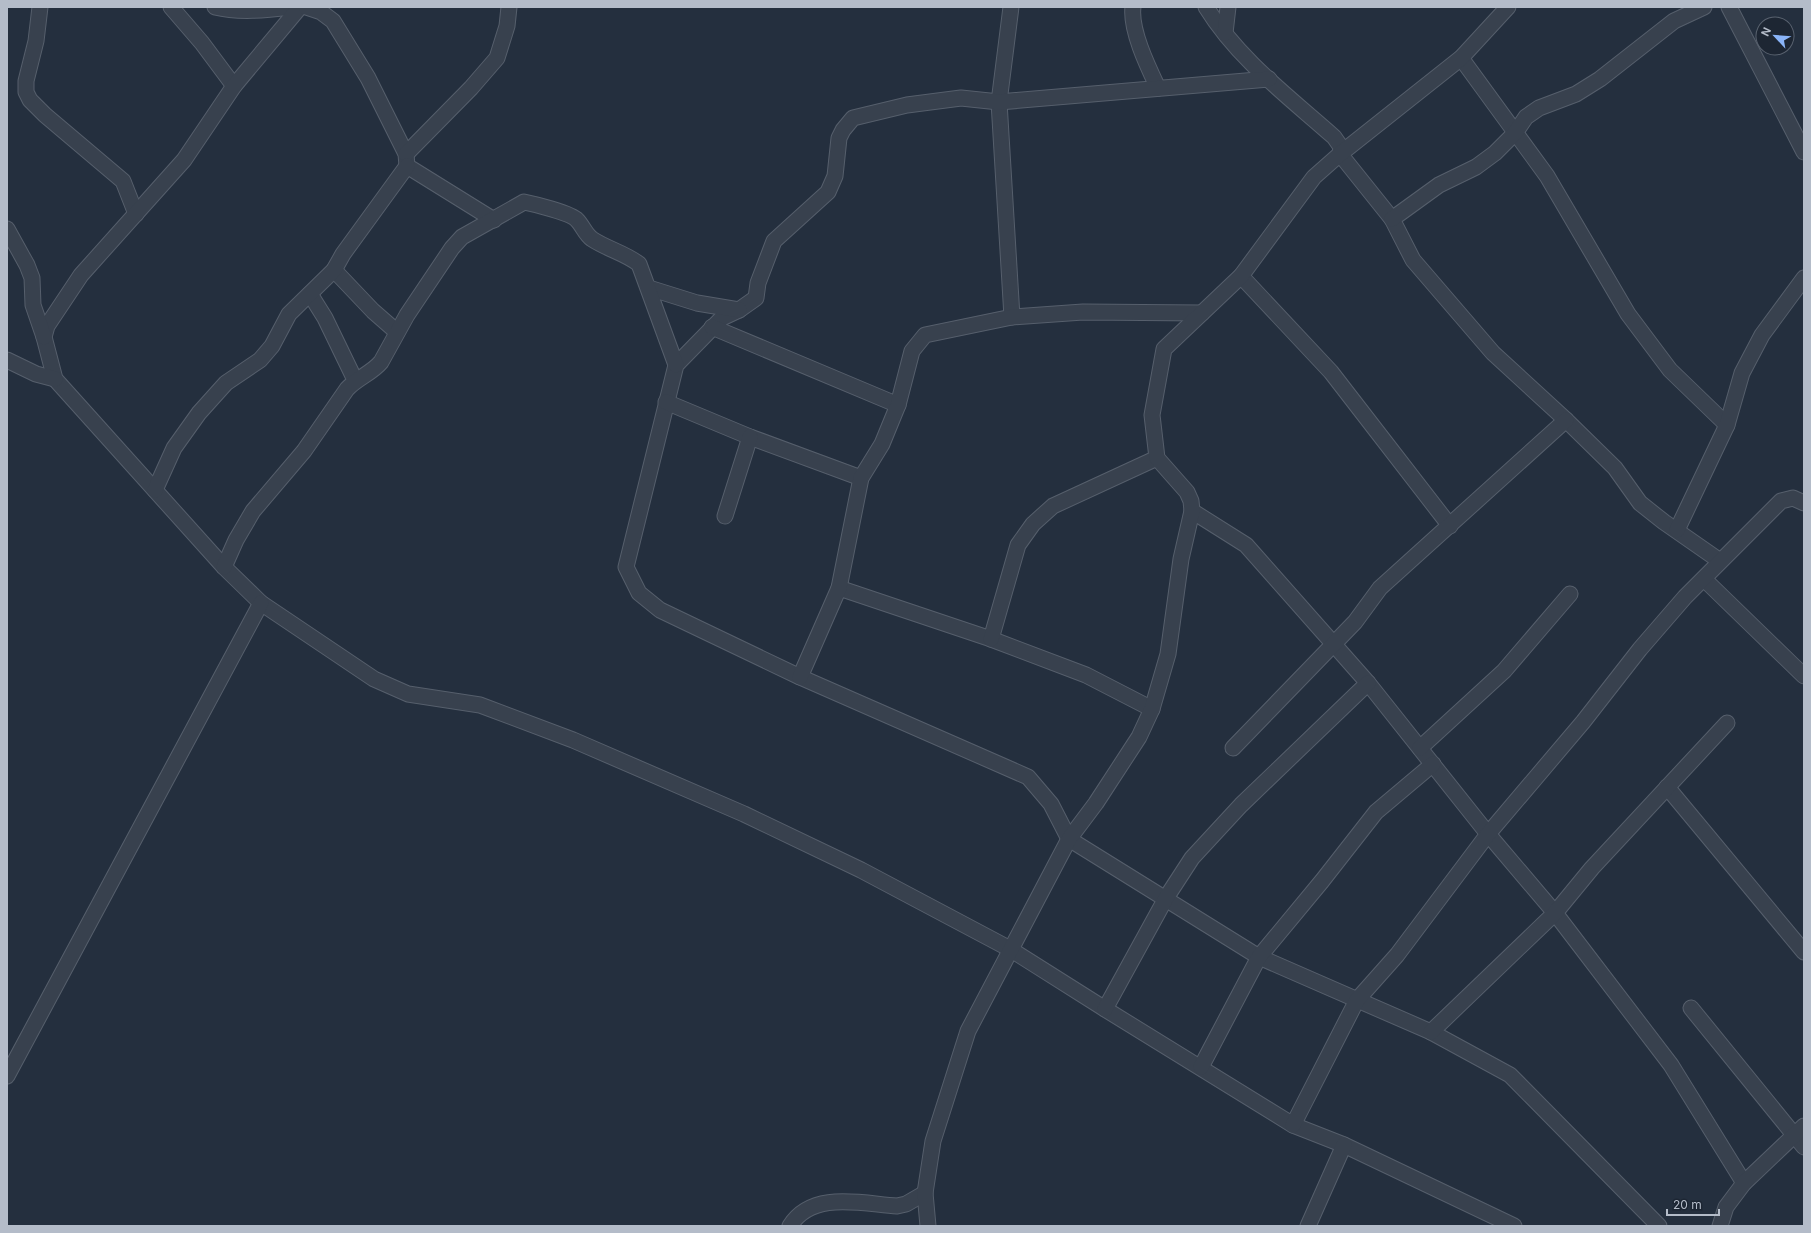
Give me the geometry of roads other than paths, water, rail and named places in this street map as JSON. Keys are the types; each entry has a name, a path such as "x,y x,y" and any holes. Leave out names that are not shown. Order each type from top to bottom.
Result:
{"street":[{"path":"40,7 36,41 26,81 26,92 30,100 45,115 123,180 136,214"},
{"path":"171,7 202,43 234,86"},
{"path":"215,7 229,10 291,7"},
{"path":"44,337 47,326 81,275 184,160 234,86 300,7"},
{"path":"306,7 321,12 333,21 368,78 406,160 494,220"},
{"path":"155,490 174,448 199,413 226,383 260,360 272,346 289,314 334,270 343,254 406,160 497,58 507,26 509,7"},
{"path":"1011,7 999,102 1012,317"},
{"path":"1133,7 1133,25 1145,60 1158,88"},
{"path":"1206,7 1233,44 1269,79 1334,137 1341,147 1340,154 1392,219 1413,260 1493,353 1616,468 1640,502 1720,561"},
{"path":"1225,33 1228,7"},
{"path":"928,1226 925,1193 933,1141 968,1031 1068,839 1096,803 1139,737 1152,709 1168,654 1180,558 1192,510 1191,501 1187,492 1157,458 1152,415 1164,350 1241,276 1314,177 1340,154 1462,58 1508,7"},
{"path":"1392,219 1439,185 1476,168 1495,153 1515,133 1526,117 1539,108 1576,94 1600,79 1674,20 1704,7"},
{"path":"1729,7 1804,152"},
{"path":"1462,58 1547,176 1633,320 1670,370 1727,424"},
{"path":"1269,79 999,102 961,98 907,105 853,118 842,130 839,138 835,176 828,192 774,241 758,283 756,298 739,310 722,318 676,365 626,567 639,593 660,610 800,677 1028,777 1051,804 1068,839 1166,898 1259,957 1431,1032 1510,1075 1658,1226"},
{"path":"224,567 236,540 253,511 304,451 347,389 355,380 377,368 415,303 452,248 462,237 524,202 535,204 576,218 585,232 592,239 631,258 639,264 676,365"},
{"path":"7,229 27,265 32,278 33,305 44,337 55,379 224,567 261,603 374,679 408,694 480,705 573,740 785,834 861,870 1010,949 1293,1125 1344,1145 1514,1226"},
{"path":"334,270 373,311 397,332"},
{"path":"1241,276 1331,372 1450,526"},
{"path":"1677,530 1727,424 1742,373 1762,335 1804,278"},
{"path":"649,288 697,303 739,310"},
{"path":"310,294 325,318 355,380"},
{"path":"800,677 839,588 862,478 882,444 898,404 912,351 925,334 1012,317 1083,312 1202,314"},
{"path":"712,327 898,404"},
{"path":"7,360 36,374 55,379"},
{"path":"666,402 750,437 862,478"},
{"path":"1233,748 1355,622 1380,588 1566,420"},
{"path":"725,516 750,437"},
{"path":"991,639 1018,545 1033,524 1053,506 1157,458"},
{"path":"1293,1125 1357,1000 1397,955 1488,834 1583,722 1640,649 1685,597 1781,501 1793,498 1804,503"},
{"path":"1192,510 1246,545 1368,683 1488,834 1555,914 1671,1065 1744,1183"},
{"path":"1704,579 1804,676"},
{"path":"839,588 991,639 1086,674 1152,709"},
{"path":"1420,748 1504,671 1570,594"},
{"path":"7,1076 261,603"},
{"path":"1105,1009 1166,898 1192,858 1241,805 1368,683"},
{"path":"1431,1032 1555,914 1592,868 1727,723"},
{"path":"1201,1067 1259,957 1322,881 1376,812 1433,764"},
{"path":"1667,787 1804,952"},
{"path":"1691,1008 1801,1136 1744,1183 1726,1207 1720,1226"},
{"path":"1308,1226 1344,1145"},
{"path":"790,1226 793,1221 812,1206 833,1201 897,1206 906,1204 925,1193"}]}
